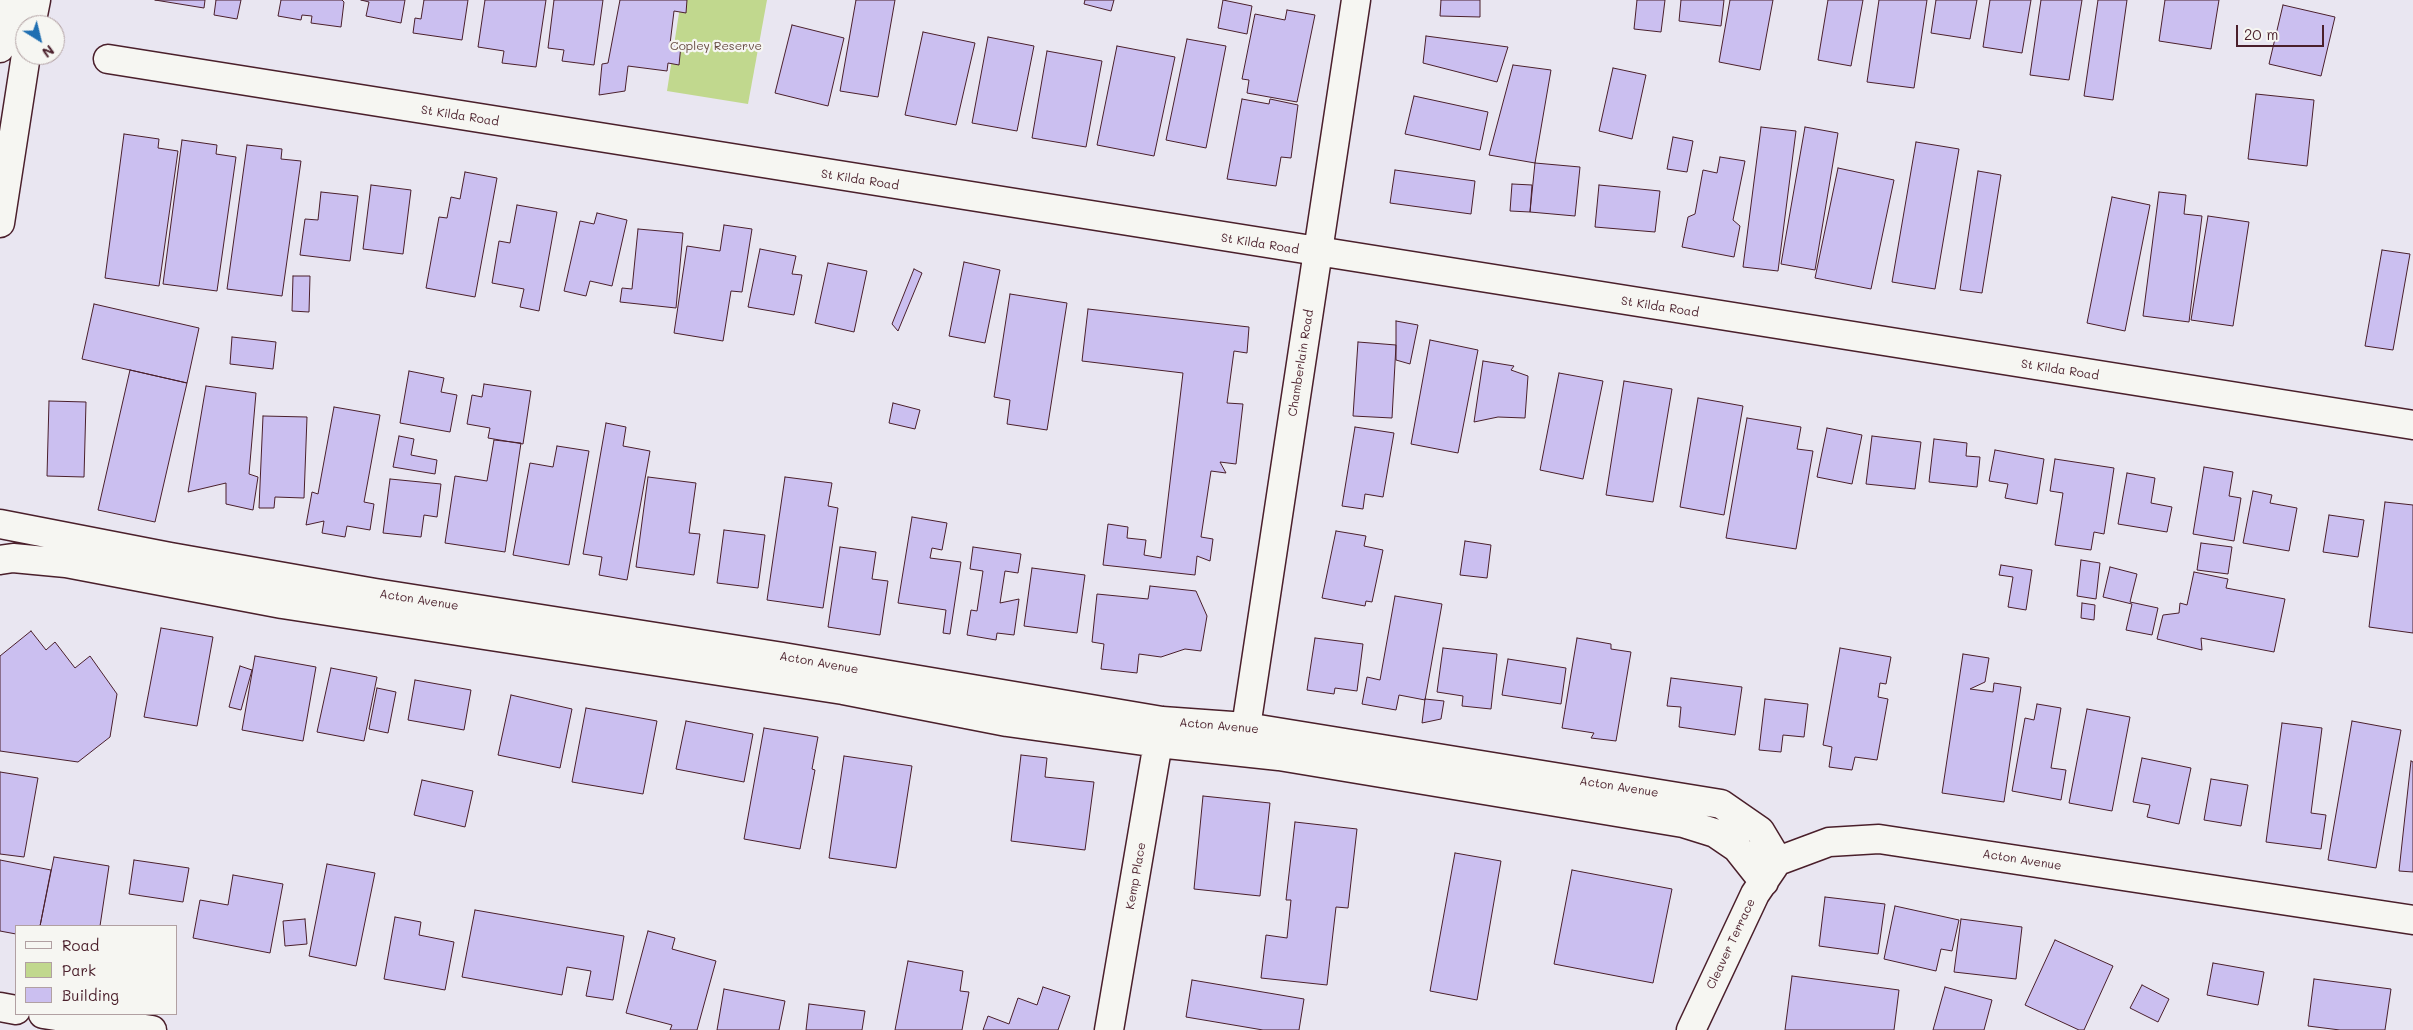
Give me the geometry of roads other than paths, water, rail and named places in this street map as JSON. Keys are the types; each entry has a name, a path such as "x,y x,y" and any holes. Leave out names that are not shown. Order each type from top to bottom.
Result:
{"street":[{"path":"7,40 8,0"},
{"path":"33,15 36,0"},
{"name":"Chamberlain Road","path":"1246,727 1356,0"},
{"name":"St Kilda Road","path":"108,59 2413,426"},
{"path":"0,223 24,65"},
{"name":"Acton Avenue","path":"0,524 170,558 365,592 783,657 1279,756 1683,823 1715,833 1771,871"},
{"name":"Acton Avenue","path":"0,560 13,558 66,564 301,607 844,690 1007,722 1160,732 1246,727 1721,804 1760,831 1771,871"},
{"name":"Kemp Place","path":"1109,1030 1160,732"},
{"name":"Acton Avenue","path":"1771,871 1829,842 1879,838 2413,920"},
{"name":"Cleaver Terrace","path":"1691,1030 1755,894 1771,871"},
{"path":"0,1007 15,1010"},
{"path":"50,1015 152,1030"}],"park label":[{"name":"Copley Reserve","path":"716,46"}]}
